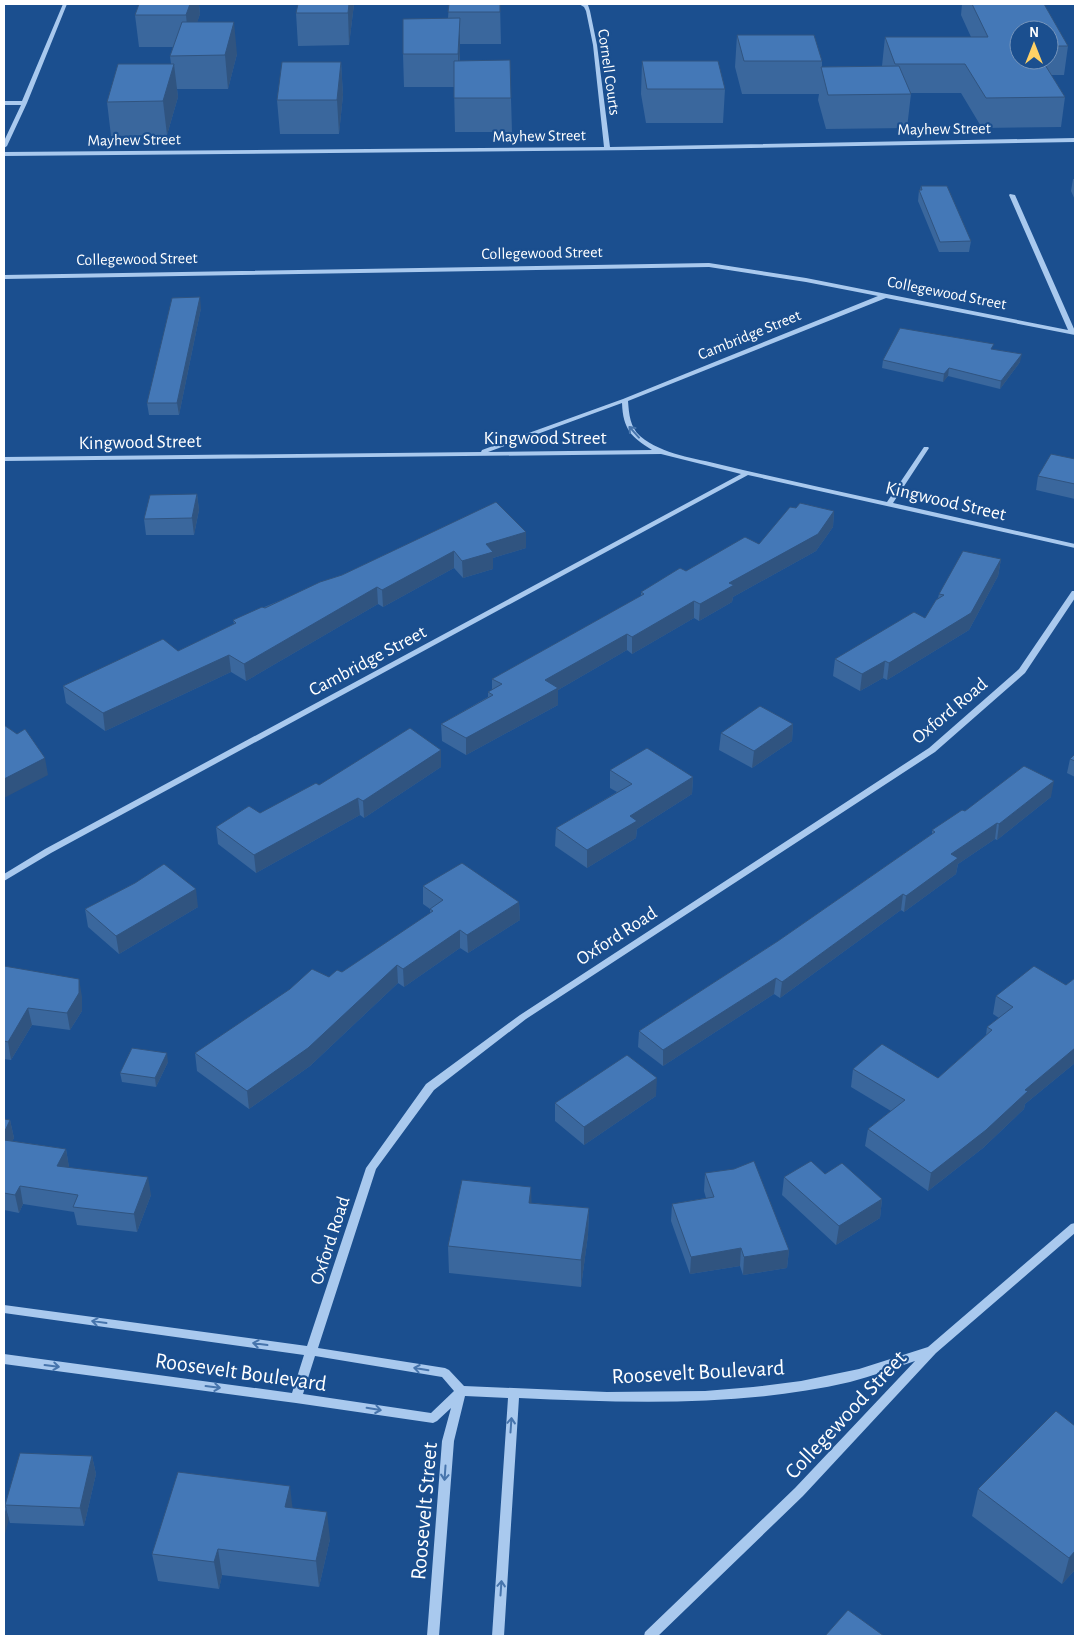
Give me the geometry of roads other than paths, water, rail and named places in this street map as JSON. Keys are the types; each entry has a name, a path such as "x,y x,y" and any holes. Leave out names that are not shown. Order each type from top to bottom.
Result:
{"street":[{"path":"4,146 24,103 64,4"},
{"name":"Cornell Courts","path":"580,4 586,6 588,11 595,45 607,148"},
{"path":"4,103 24,103"},
{"name":"Mayhew Street","path":"4,154 607,148 1075,140"},
{"path":"1012,195 1074,333"},
{"name":"Collegewood Street","path":"4,277 709,265 806,280 1074,333"},
{"name":"Cambridge Street","path":"476,454 625,400 885,296"},
{"path":"625,400 626,421 631,433 662,452"},
{"path":"889,504 926,448"},
{"name":"Kingwood Street","path":"4,459 662,452 747,473 1075,546"},
{"name":"Cambridge Street","path":"4,878 179,780 747,473"},
{"name":"Oxford Road","path":"296,1398 371,1168 430,1087 523,1017 932,750 1022,671 1075,593"},
{"name":"Collegewood Street","path":"650,1636 799,1492 932,1350 1075,1227"},
{"name":"Roosevelt Boulevard","path":"4,1309 311,1351 445,1373 461,1391"},
{"name":"Roosevelt Boulevard","path":"4,1359 433,1418 461,1391 647,1398 754,1392 850,1377 932,1350"},
{"name":"Roosevelt Street","path":"433,1636 448,1441 461,1391"},
{"path":"498,1636 514,1393"}]}
